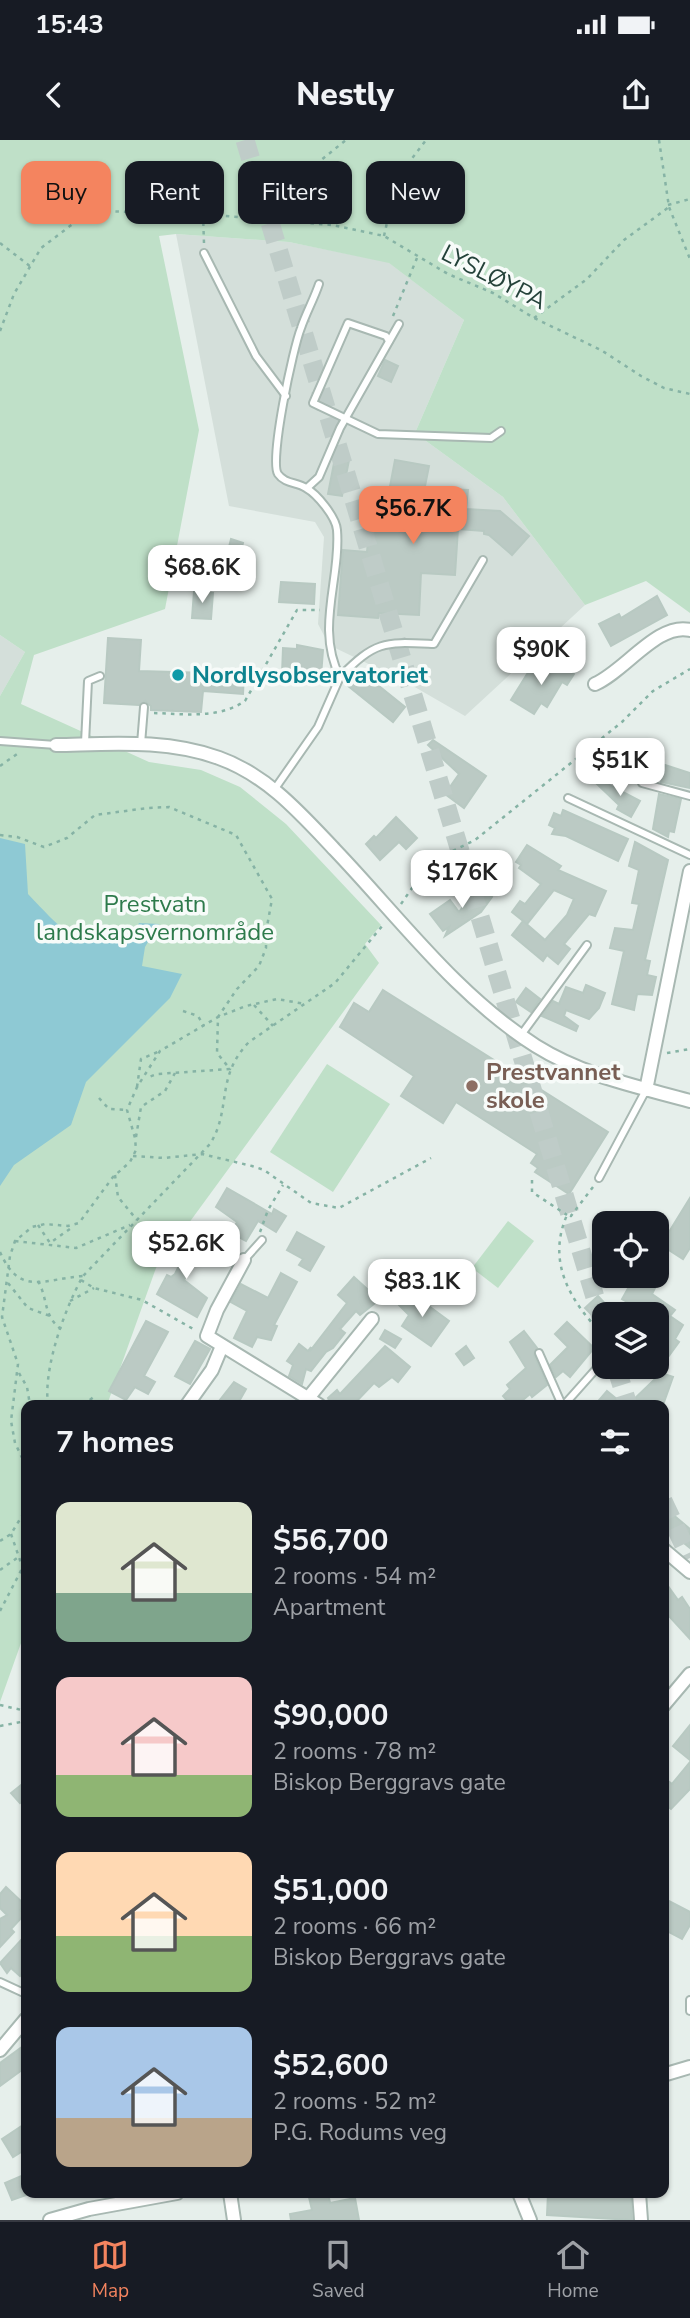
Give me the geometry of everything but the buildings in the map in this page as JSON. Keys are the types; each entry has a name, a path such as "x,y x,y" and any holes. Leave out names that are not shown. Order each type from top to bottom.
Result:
{"street":[{"path":"595,684 617,671 665,632 676,628 690,630"},
{"path":"56,744 141,744 191,750 221,759 274,790 391,909 442,969 467,993 521,1035 583,1071 690,1101"},
{"path":"646,1090 690,871"},
{"path":"244,1260 217,1310 207,1336 312,1400"},
{"path":"315,1400 372,1319"},
{"path":"191,1400 212,1370 222,1346"},
{"path":"669,1554 690,1572"},
{"path":"669,1699 690,1674"},
{"path":"0,2049 21,2025"},
{"path":"669,2073 690,2067"},
{"path":"50,2220 89,2209 150,2198"},
{"path":"231,2198 234,2220"},
{"path":"521,2198 530,2220"},
{"path":"639,2198 641,2220"}],"lane":[{"path":"204,253 256,356 286,396"},
{"path":"319,284 300,329 275,444 274,466 279,475 289,482 307,488 337,525 338,542 329,611 331,651 340,677"},
{"path":"388,338 348,323 313,403 378,433 491,438 501,431"},
{"path":"307,488 320,477 347,417 388,338 399,324"},
{"path":"274,790 318,727 340,677 354,662 386,642 434,644 483,560"},
{"path":"85,743 88,681 100,676"},
{"path":"141,744 144,710"},
{"path":"0,741 56,744"},
{"path":"642,783 690,796"},
{"path":"568,797 690,855"},
{"path":"521,1035 587,945"},
{"path":"599,1178 646,1090"},
{"path":"244,1260 262,1240"},
{"path":"539,1353 561,1400"},
{"path":"568,1400 592,1373"},
{"path":"0,1982 21,1992"},
{"path":"690,2000 690,2011"}],"path":[{"path":"320,161 346,140"},
{"path":"384,236 397,178 426,140"},
{"path":"659,140 669,206 690,259"},
{"path":"534,318 587,279 624,240 669,206 690,199"},
{"name":"LYSLØYPA","path":"0,331 14,294 41,248 78,220 100,211 125,212"},
{"path":"203,224 204,253"},
{"name":"LYSLØYPA","path":"312,224 360,229 384,236 418,257 493,293 534,318 601,351 664,388 690,394"},
{"path":"0,243 31,267"},
{"path":"388,338 403,286 418,257"},
{"path":"144,710 205,714 234,708 245,701 297,610 329,611"},
{"path":"398,908 430,862 475,840 622,722 653,691 690,669"},
{"path":"0,766 26,743"},
{"path":"0,835 17,837 44,848 67,838 95,815 169,807 236,835 272,898 272,914 265,932 266,948 259,966 231,996 218,1017 217,1053 230,1069"},
{"path":"47,1400 46,1390 68,1302 82,1278 202,1154 216,1134 230,1069 249,1042 335,983 387,920"},
{"path":"137,1087 141,1059 218,1017 276,999 305,1004"},
{"path":"253,1005 273,1026"},
{"path":"183,1011 193,1013 204,1026"},
{"path":"661,1054 690,1049"},
{"path":"135,1138 127,1110 137,1087 160,1051"},
{"path":"143,1079 175,1073 230,1069"},
{"path":"50,1243 88,1212 115,1175 133,1156 141,1107 165,1091 175,1073"},
{"path":"99,1098 109,1109 127,1110"},
{"path":"133,1156 164,1158 202,1154 264,1170 311,1203 339,1208 431,1158"},
{"path":"115,1175 118,1197 135,1222"},
{"path":"532,1180 532,1192 571,1216 599,1178"},
{"path":"262,1240 260,1230 283,1185"},
{"path":"567,1215 558,1237 565,1283 571,1298 592,1322"},
{"path":"16,1241 76,1248 135,1222"},
{"path":"38,1225 50,1243"},
{"path":"21,1456 15,1443 11,1421 18,1364 2,1317 8,1271 16,1241 23,1233 38,1225 74,1226"},
{"path":"0,1252 8,1271 17,1279 38,1282 82,1278 94,1288 142,1300 207,1336"},
{"path":"0,1279 8,1277"},
{"path":"8,1282 28,1308 50,1316"},
{"path":"38,1282 43,1291 44,1307 61,1329"},
{"path":"68,1302 94,1288"},
{"path":"18,1371 27,1387 29,1400"},
{"path":"90,1400 96,1396"},
{"path":"0,1541 10,1534 21,1516"},
{"path":"10,1534 21,1564"},
{"path":"0,1570 17,1558"},
{"path":"0,1611 21,1568"},
{"path":"0,1705 21,1710"},
{"path":"0,1726 21,1722"}],"shaded area":[{"path":"176,234 289,242 388,262 464,320 415,433 503,497 585,605 465,716 406,682 329,645 318,624 324,537 315,522 229,506"},
{"path":"0,635 25,652 0,696"}],"green space":[{"name":"Prestvatn landskapsvernområde","path":"0,140 690,140 690,613 646,581 585,605 503,497 415,433 464,320 389,263 289,242 176,234 159,236 199,430 165,609 34,655 21,704 149,762 201,770 240,787 286,824 381,925 365,944 379,963 156,1268 109,1400 21,1400 21,1643 0,1702 0,696 25,652 0,635"},
{"path":"327,1064 390,1104 333,1192 270,1152"},
{"path":"508,1221 534,1241 498,1288 472,1268"}],"water":[{"path":"0,838 25,844 28,894 64,929 83,937 133,936 139,923 159,924 145,947 142,966 182,974 170,998 86,1082 71,1125 14,1165 0,1186"}],"tunnel":[{"path":"245,140 596,1302"},
{"path":"620,1379 626,1400"},
{"path":"669,1514 690,1558"}],"place":[{"name":"Nordlysobservatoriet","path":"178,675"},
{"name":"Prestvannet skole","path":"472,1086"}]}
